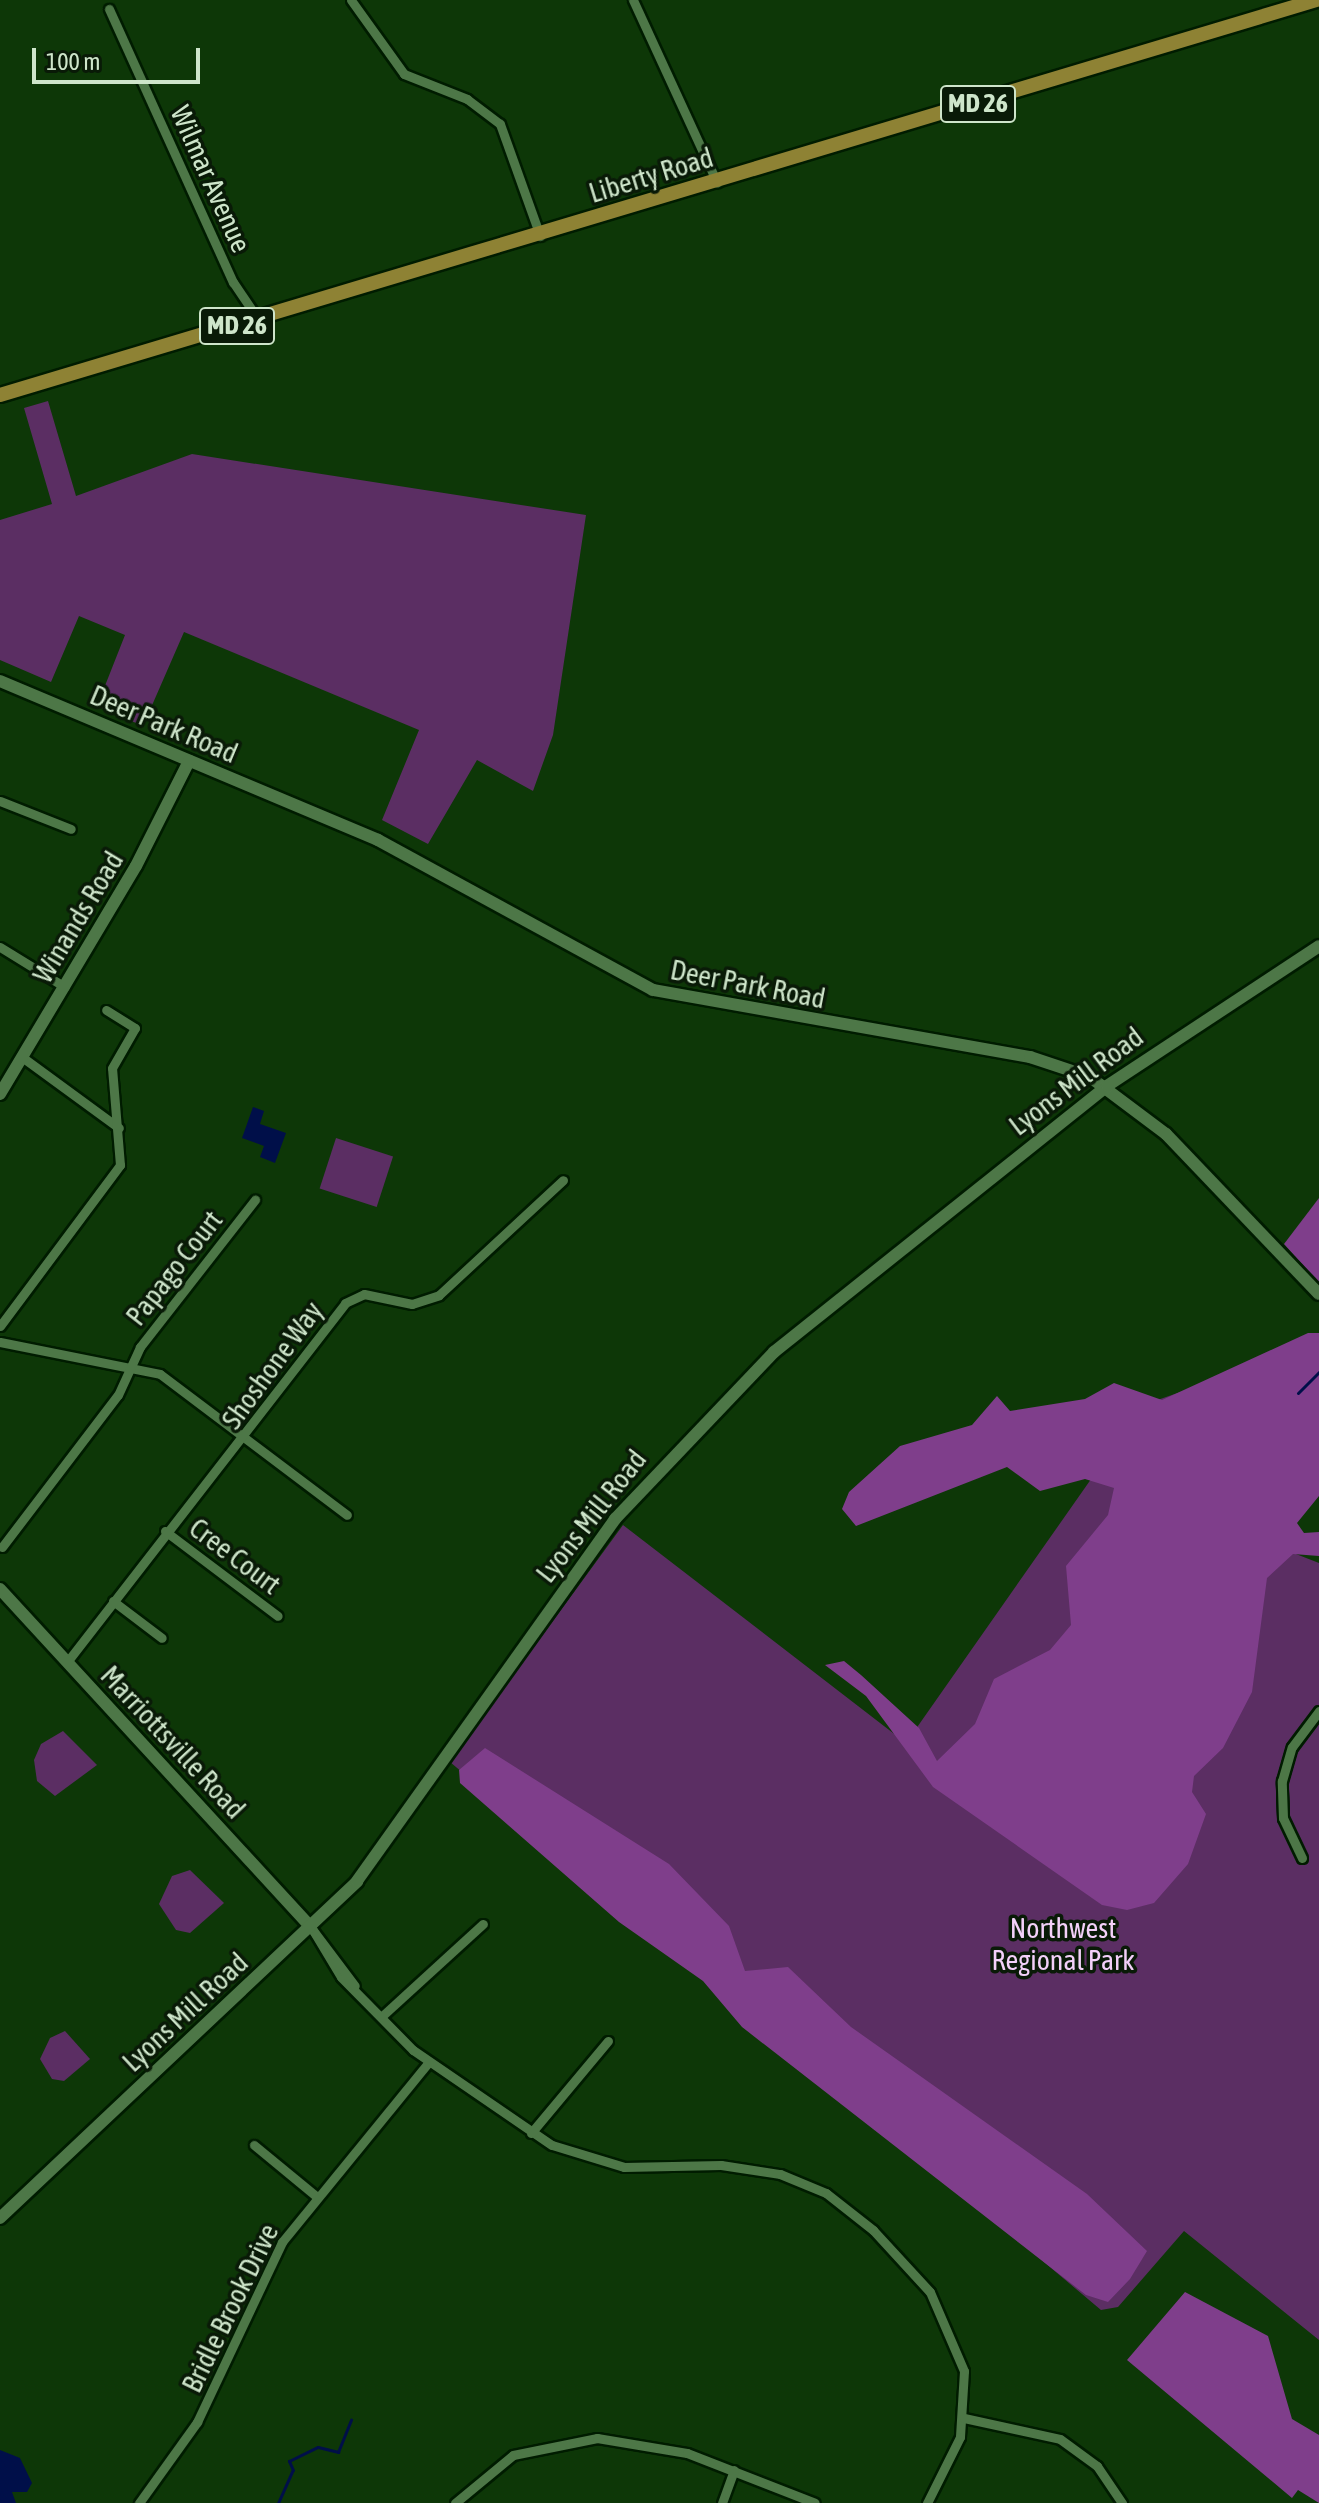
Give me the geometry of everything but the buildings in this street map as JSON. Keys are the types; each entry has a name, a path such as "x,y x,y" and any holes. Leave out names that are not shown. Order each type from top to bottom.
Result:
{"main road":[{"name":"Liberty Road","path":"0,395 717,183 1317,0"},
{"name":"Deer Park Road","path":"0,681 378,840 653,990 1030,1057 1107,1086 1172,1140 1319,1294"},
{"name":"Winands Road","path":"0,1094 65,987 189,761"},
{"name":"Lyons Mill Road","path":"0,2218 311,1927 375,1860 561,1591 670,1455 812,1319 1107,1086 1319,946"},
{"name":"Marriottsville Road","path":"0,1589 311,1927"}],"street":[{"path":"351,0 373,41 404,74 467,99 500,124 540,236"},
{"path":"633,0 717,183"},
{"name":"Wilmar Avenue","path":"109,9 233,282 258,319"},
{"path":"0,801 71,829"},
{"path":"0,947 65,987"},
{"path":"0,1326 117,1170 119,1128 112,1068 135,1028 106,1010"},
{"path":"22,1057 119,1128"},
{"name":"Shoshone Way","path":"67,1662 165,1531 246,1438 345,1303 364,1294 412,1304 439,1295 563,1180"},
{"name":"Papago Court","path":"2,1547 118,1395 130,1365 255,1200"},
{"path":"0,1342 130,1365 172,1381 347,1515"},
{"name":"Cree Court","path":"165,1531 278,1616"},
{"path":"113,1601 162,1638"},
{"path":"1302,1858 1283,1818 1282,1781 1298,1736 1319,1711"},
{"path":"381,2017 483,1924"},
{"name":"Marriottsville Road","path":"311,1927 317,1946 381,2017 428,2063 531,2133 612,2165 753,2167 826,2193 873,2230 938,2304 964,2371 964,2418 952,2462 927,2503"},
{"path":"531,2133 608,2041"},
{"name":"Bridle Brook Drive","path":"139,2503 197,2422 269,2265 317,2197 428,2063"},
{"path":"254,2145 317,2197"},
{"path":"964,2418 1060,2439 1097,2466 1122,2503"},
{"path":"455,2503 513,2455 567,2439 659,2446 734,2470 815,2503"},
{"path":"722,2503 734,2470"}],"green space":[{"path":"48,401 76,496 192,454 586,515 553,735 533,791 477,760 428,844 382,820 419,730 184,632 143,726 97,706 125,635 79,616 51,682 0,660 0,520 52,504 24,408"},
{"path":"336,1138 393,1157 377,1207 320,1188"},
{"name":"Northwest Regional Park","path":"1319,1344 1278,1547 1319,1563 1319,2340 1184,2231 1118,2307 1101,2310 450,1762 623,1525 906,1743 1143,1405"},
{"path":"63,1731 97,1765 55,1796 37,1781 34,1760 41,1744"},
{"path":"190,1870 224,1903 190,1933 176,1930 159,1904 172,1876"},
{"path":"65,2031 90,2059 64,2081 52,2079 40,2059 50,2038"}],"shaded area":[{"path":"253,1107 264,1111 260,1124 286,1133 275,1163 260,1157 264,1146 242,1138"},
{"path":"1319,1198 1319,1283 1284,1244"},
{"path":"1308,1333 1319,1333 1319,1496 1297,1523 1304,1533 1319,1532 1319,1556 1293,1554 1267,1578 1252,1692 1223,1748 1194,1776 1192,1792 1206,1814 1188,1864 1154,1903 1127,1910 1102,1905 933,1787 866,1696 825,1665 844,1661 861,1675 919,1728 937,1761 975,1724 994,1679 1050,1650 1071,1625 1066,1566 1108,1515 1114,1488 1085,1479 1040,1491 1007,1467 856,1526 842,1509 849,1492 900,1446 972,1425 997,1396 1010,1411 1085,1399 1114,1383 1162,1400"},
{"path":"485,1748 669,1864 729,1926 745,1971 788,1967 851,2027 1087,2194 1147,2251 1130,2279 1108,2302 1086,2295 742,2027 703,1981 619,1922 460,1783 459,1770"},
{"path":"1185,2292 1268,2336 1292,2419 1319,2435 1319,2503 1298,2490 1292,2498 1127,2360"},
{"path":"0,2450 20,2458 32,2483 27,2492 12,2492 16,2503 0,2503"}],"waterway":[{"path":"1298,1393 1319,1372"},
{"path":"278,2503 293,2470 289,2461 318,2447 338,2452 351,2420"}]}
